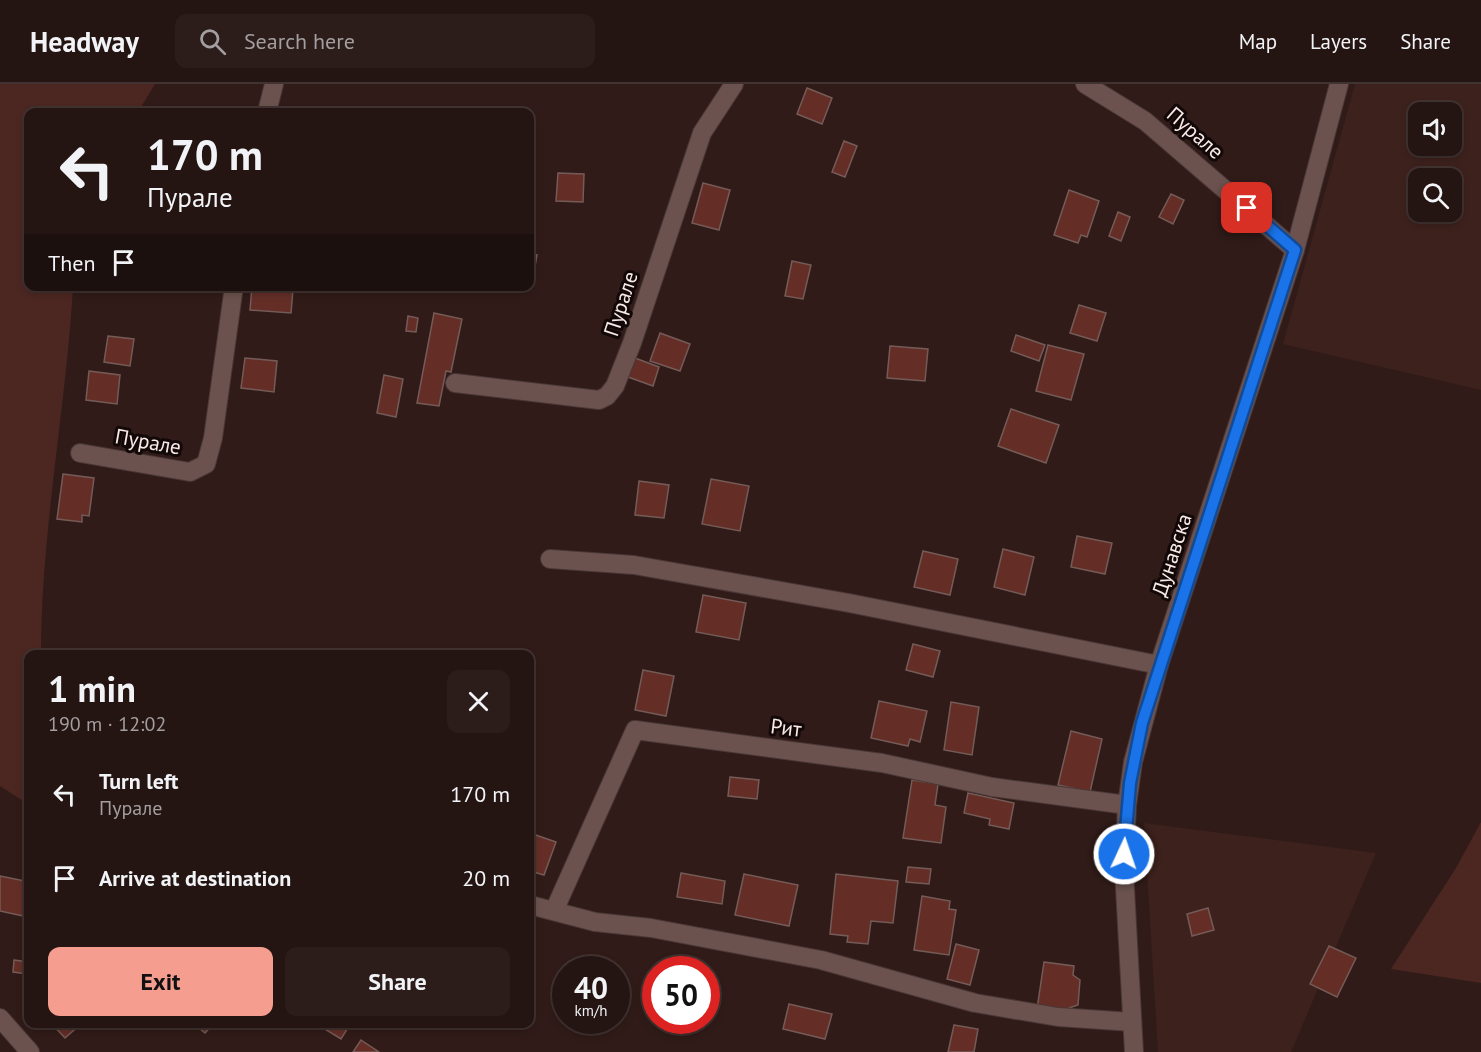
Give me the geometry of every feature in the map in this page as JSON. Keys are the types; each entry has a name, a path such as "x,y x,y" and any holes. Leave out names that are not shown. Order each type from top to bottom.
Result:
{"street":[{"path":"268,108 274,84"},
{"name":"Пурале","path":"455,383 598,400 607,396 615,386 632,343 702,133 734,84"},
{"name":"Пурале","path":"1085,84 1145,121 1295,250"},
{"name":"Дунавска","path":"1134,1052 1124,892 1127,805 1133,762 1160,665 1295,250 1339,84"},
{"name":"Пурале","path":"80,453 190,472 206,464 213,438 233,291"},
{"path":"550,559 634,565 849,603 1160,665"},
{"name":"Рит","path":"554,910 635,730 882,763 992,787 1127,805"},
{"path":"534,905 595,922 651,928 821,960 975,1003 1058,1017 1132,1022"},
{"path":"0,1018 30,1052"}],"shaded area":[{"path":"0,84 155,84 140,108 24,108 24,291 73,291 49,516 41,650 24,650 24,801 0,786"},
{"path":"1355,84 1481,84 1481,390 1283,344"},
{"path":"1481,822 1481,983 1391,969 1456,868"},
{"path":"1144,823 1376,853 1291,1052 1158,1052"}],"building":[{"path":"807,88 832,98 822,124 797,114"},
{"path":"844,141 857,146 845,177 832,172"},
{"path":"558,173 584,174 583,202 556,201"},
{"path":"703,183 730,190 719,230 692,223"},
{"path":"1069,190 1099,201 1087,237 1081,235 1078,243 1054,235"},
{"path":"1171,194 1184,200 1173,224 1159,217"},
{"path":"1118,212 1130,217 1121,241 1109,236"},
{"path":"534,255 537,255 534,272"},
{"path":"792,261 811,265 803,299 785,296"},
{"path":"252,291 293,291 291,313 250,310"},
{"path":"1079,305 1106,313 1097,341 1070,333"},
{"path":"434,313 462,319 451,372 446,371 439,406 417,403"},
{"path":"408,316 418,318 416,332 406,331"},
{"path":"660,333 690,344 680,371 650,361"},
{"path":"1016,335 1045,345 1039,361 1011,351"},
{"path":"108,336 134,339 130,366 104,362"},
{"path":"1048,345 1084,354 1071,400 1036,391"},
{"path":"890,346 928,349 925,381 887,378"},
{"path":"245,358 277,361 274,392 241,388"},
{"path":"635,358 659,367 653,386 628,377"},
{"path":"89,371 120,375 117,404 86,400"},
{"path":"384,375 403,379 396,417 377,413"},
{"path":"1011,409 1059,425 1046,463 998,446"},
{"path":"63,474 94,478 89,516 82,515 82,522 57,519"},
{"path":"711,479 749,486 740,531 702,524"},
{"path":"639,481 669,485 664,518 635,515"},
{"path":"1077,536 1112,543 1105,574 1071,567"},
{"path":"1003,549 1034,557 1025,595 994,587"},
{"path":"923,551 958,559 950,595 914,587"},
{"path":"703,595 746,603 739,640 696,632"},
{"path":"913,644 940,651 933,677 906,670"},
{"path":"643,670 674,676 666,716 635,710"},
{"path":"879,701 927,711 920,742 910,739 908,746 871,738"},
{"path":"951,702 979,707 972,755 944,750"},
{"path":"1071,731 1102,739 1090,792 1058,785"},
{"path":"730,777 759,780 757,799 728,796"},
{"path":"912,780 938,784 935,805 946,807 941,843 903,838"},
{"path":"968,793 1014,803 1009,829 989,825 990,819 964,813"},
{"path":"534,834 556,842 544,875 534,872"},
{"path":"908,867 931,869 929,884 906,882"},
{"path":"681,873 725,881 722,904 677,897"},
{"path":"744,874 798,885 789,926 735,915"},
{"path":"836,874 898,881 893,923 871,921 868,944 847,942 848,936 830,934"},
{"path":"0,876 24,881 24,916 0,911"},
{"path":"922,896 950,901 949,909 956,910 949,955 914,950"},
{"path":"1208,908 1214,930 1192,936 1187,914"},
{"path":"956,944 979,950 970,985 947,979"},
{"path":"1329,946 1356,958 1337,997 1310,984"},
{"path":"14,960 24,961 24,973 13,972"},
{"path":"1044,962 1074,966 1073,975 1080,980 1078,1005 1069,1008 1068,1014 1037,1009"},
{"path":"789,1004 832,1014 825,1039 783,1029"},
{"path":"954,1025 978,1029 974,1052 948,1052"},
{"path":"56,1028 76,1028 65,1038"},
{"path":"199,1028 210,1028 205,1033"},
{"path":"323,1028 348,1028 341,1039"},
{"path":"361,1040 379,1052 353,1052"}],"route":[{"path":"1124,854 1130,783 1142,723 1295,250 1247,208"}]}
